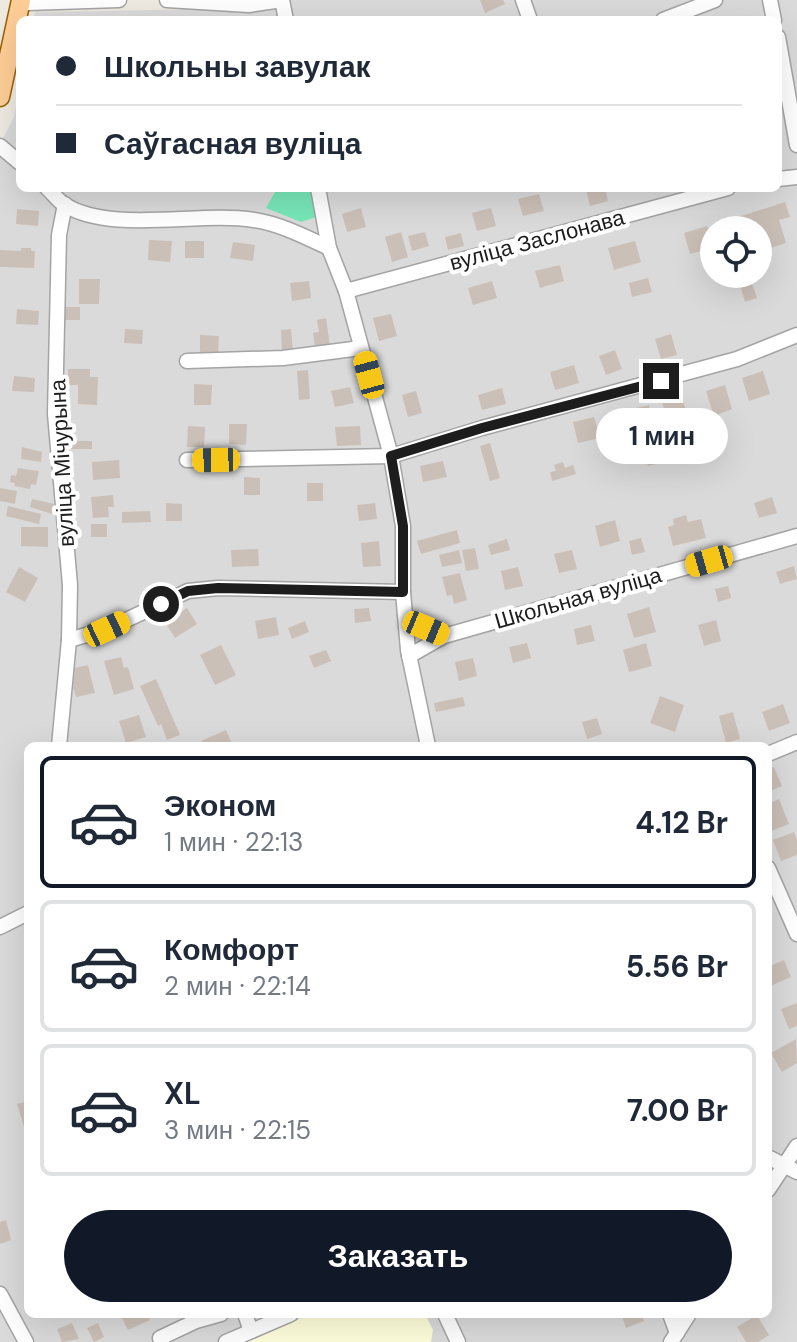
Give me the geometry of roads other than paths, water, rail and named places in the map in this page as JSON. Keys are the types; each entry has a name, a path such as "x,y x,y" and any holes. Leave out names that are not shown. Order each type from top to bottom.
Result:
{"main road":[{"path":"0,97 16,23"}],"street":[{"path":"21,0 28,3 119,0"},
{"path":"167,0 249,5 282,0"},
{"path":"673,16 715,0"},
{"path":"782,50 793,86 797,145"},
{"path":"0,146 16,160"},
{"path":"52,192 65,204 91,216 254,219 329,248"},
{"path":"319,192 329,248 346,291 391,456 403,526 403,592 409,656 427,742"},
{"name":"вуліца Заслонава","path":"346,291 713,192"},
{"name":"вуліца Мічурына","path":"59,742 69,640 70,585 55,414 59,235 65,204"},
{"path":"187,460 391,456 737,359 797,335"},
{"path":"187,361 283,358 361,348"},
{"name":"Школьная вуліца","path":"409,656 444,636 797,536"},
{"path":"69,640 107,629 188,591 218,588 403,592"},
{"path":"405,615 444,636"},
{"path":"772,752 797,742"},
{"path":"772,877 797,934"},
{"path":"0,927 24,915"},
{"path":"772,1186 791,1168 797,1146"},
{"path":"772,1159 791,1168"},
{"path":"0,1294 26,1342"},
{"path":"162,1342 160,1338 207,1318"},
{"path":"246,1318 251,1331"},
{"path":"226,1342 282,1318"},
{"path":"447,1318 458,1342"},
{"path":"674,1337 686,1318"}]}
